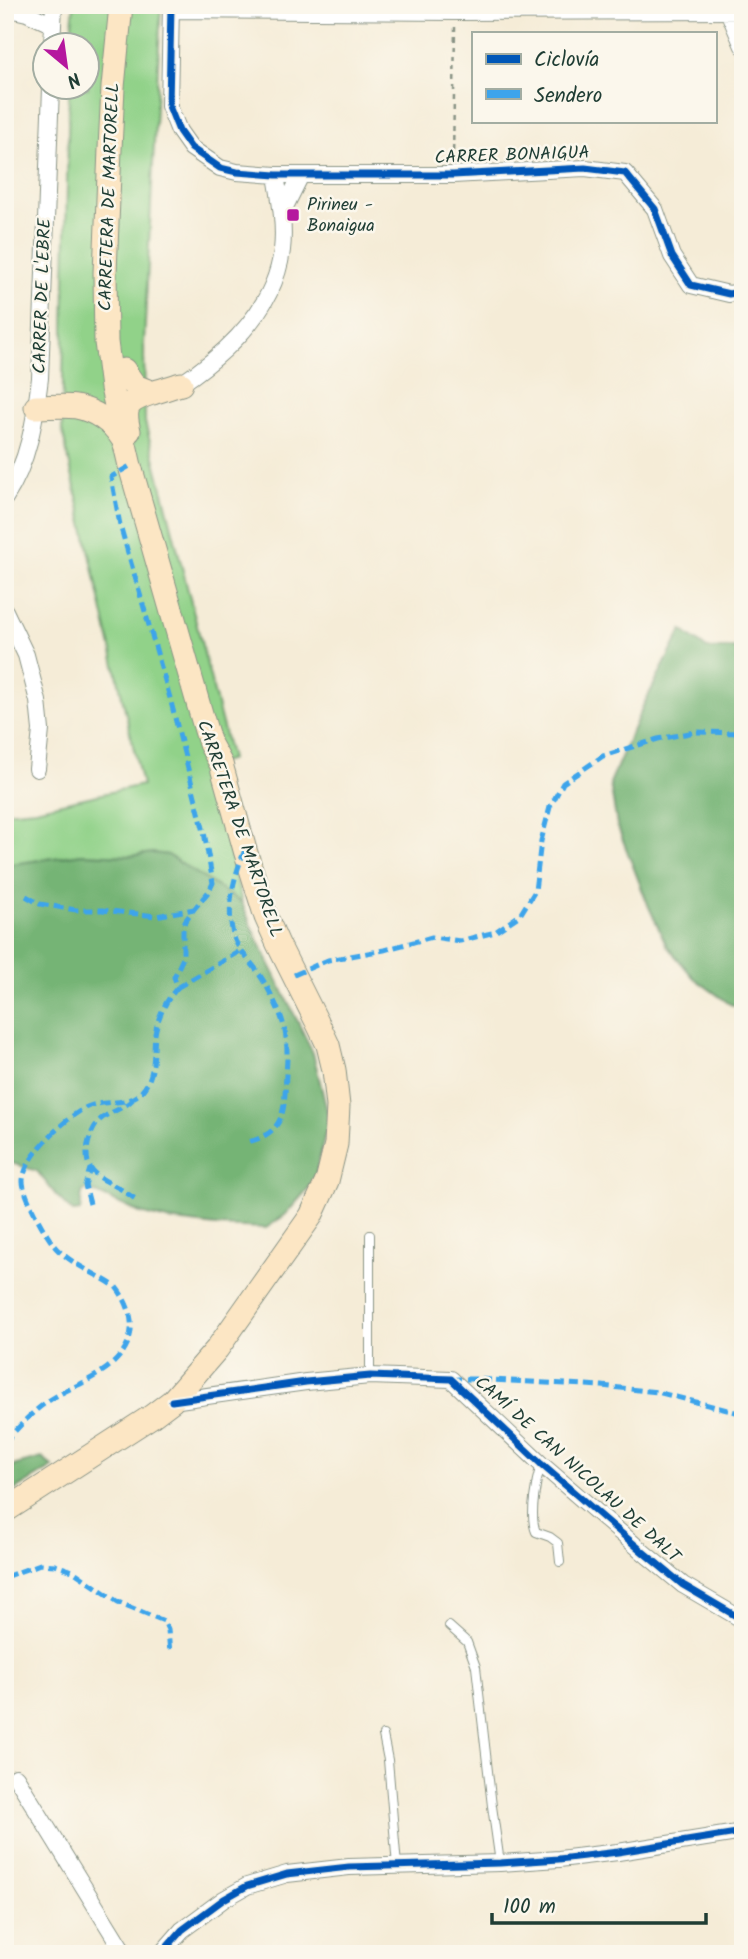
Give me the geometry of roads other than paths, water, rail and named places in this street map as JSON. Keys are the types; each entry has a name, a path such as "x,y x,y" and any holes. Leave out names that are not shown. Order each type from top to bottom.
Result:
{"main road":[{"name":"CARRETERA DE MARTORELL","path":"5,1511 172,1401 217,1349 311,1216 332,1166 338,1125 337,1091 328,1045 266,917 221,765 207,735 130,466 130,436 112,388 105,273 113,87 121,5"},
{"path":"78,407 93,398 100,388 112,356 119,320 124,138 120,29"},
{"path":"112,356 115,382 125,402 166,397 181,384"},
{"path":"130,436 144,401"},
{"path":"130,466 132,448 126,418 144,401"},
{"path":"36,407 78,407 106,420 130,436 177,573 218,741 221,765"}],"street":[{"path":"53,32 54,5"},
{"path":"5,8 27,13 53,25"},
{"path":"171,8 387,8 455,12 733,9 743,46"},
{"name":"CARRER BONAIGUA","path":"171,8 169,106 178,131 191,148 220,168 276,175 453,175 585,168 625,173 655,208 673,256 691,285 729,295 743,291"},
{"name":"CARRER DE L'EBRE","path":"5,498 17,478 36,407 42,341 51,102"},
{"path":"256,174 282,213"},
{"path":"181,384 238,338 268,296 282,251 282,213 276,175"},
{"path":"282,213 301,175"},
{"path":"5,611 26,655 38,701 41,730 37,769"},
{"name":"CAMÍ DE CAN NICOLAU DE DALT","path":"172,1401 306,1381 370,1376 451,1379 541,1464 683,1585 743,1620"},
{"path":"16,1777 125,1954"},
{"path":"161,1954 182,1930 202,1913 247,1886 287,1874 316,1869 559,1859 743,1832"}],"lane":[{"path":"370,1234 370,1376"},
{"path":"541,1464 534,1507 534,1529 555,1539 560,1549 560,1562"},
{"path":"450,1626 467,1642 476,1667 500,1863"},
{"path":"383,1735 388,1760 397,1866"}],"place":[{"name":"Pirineu - Bonaigua","path":"293,215"}]}
